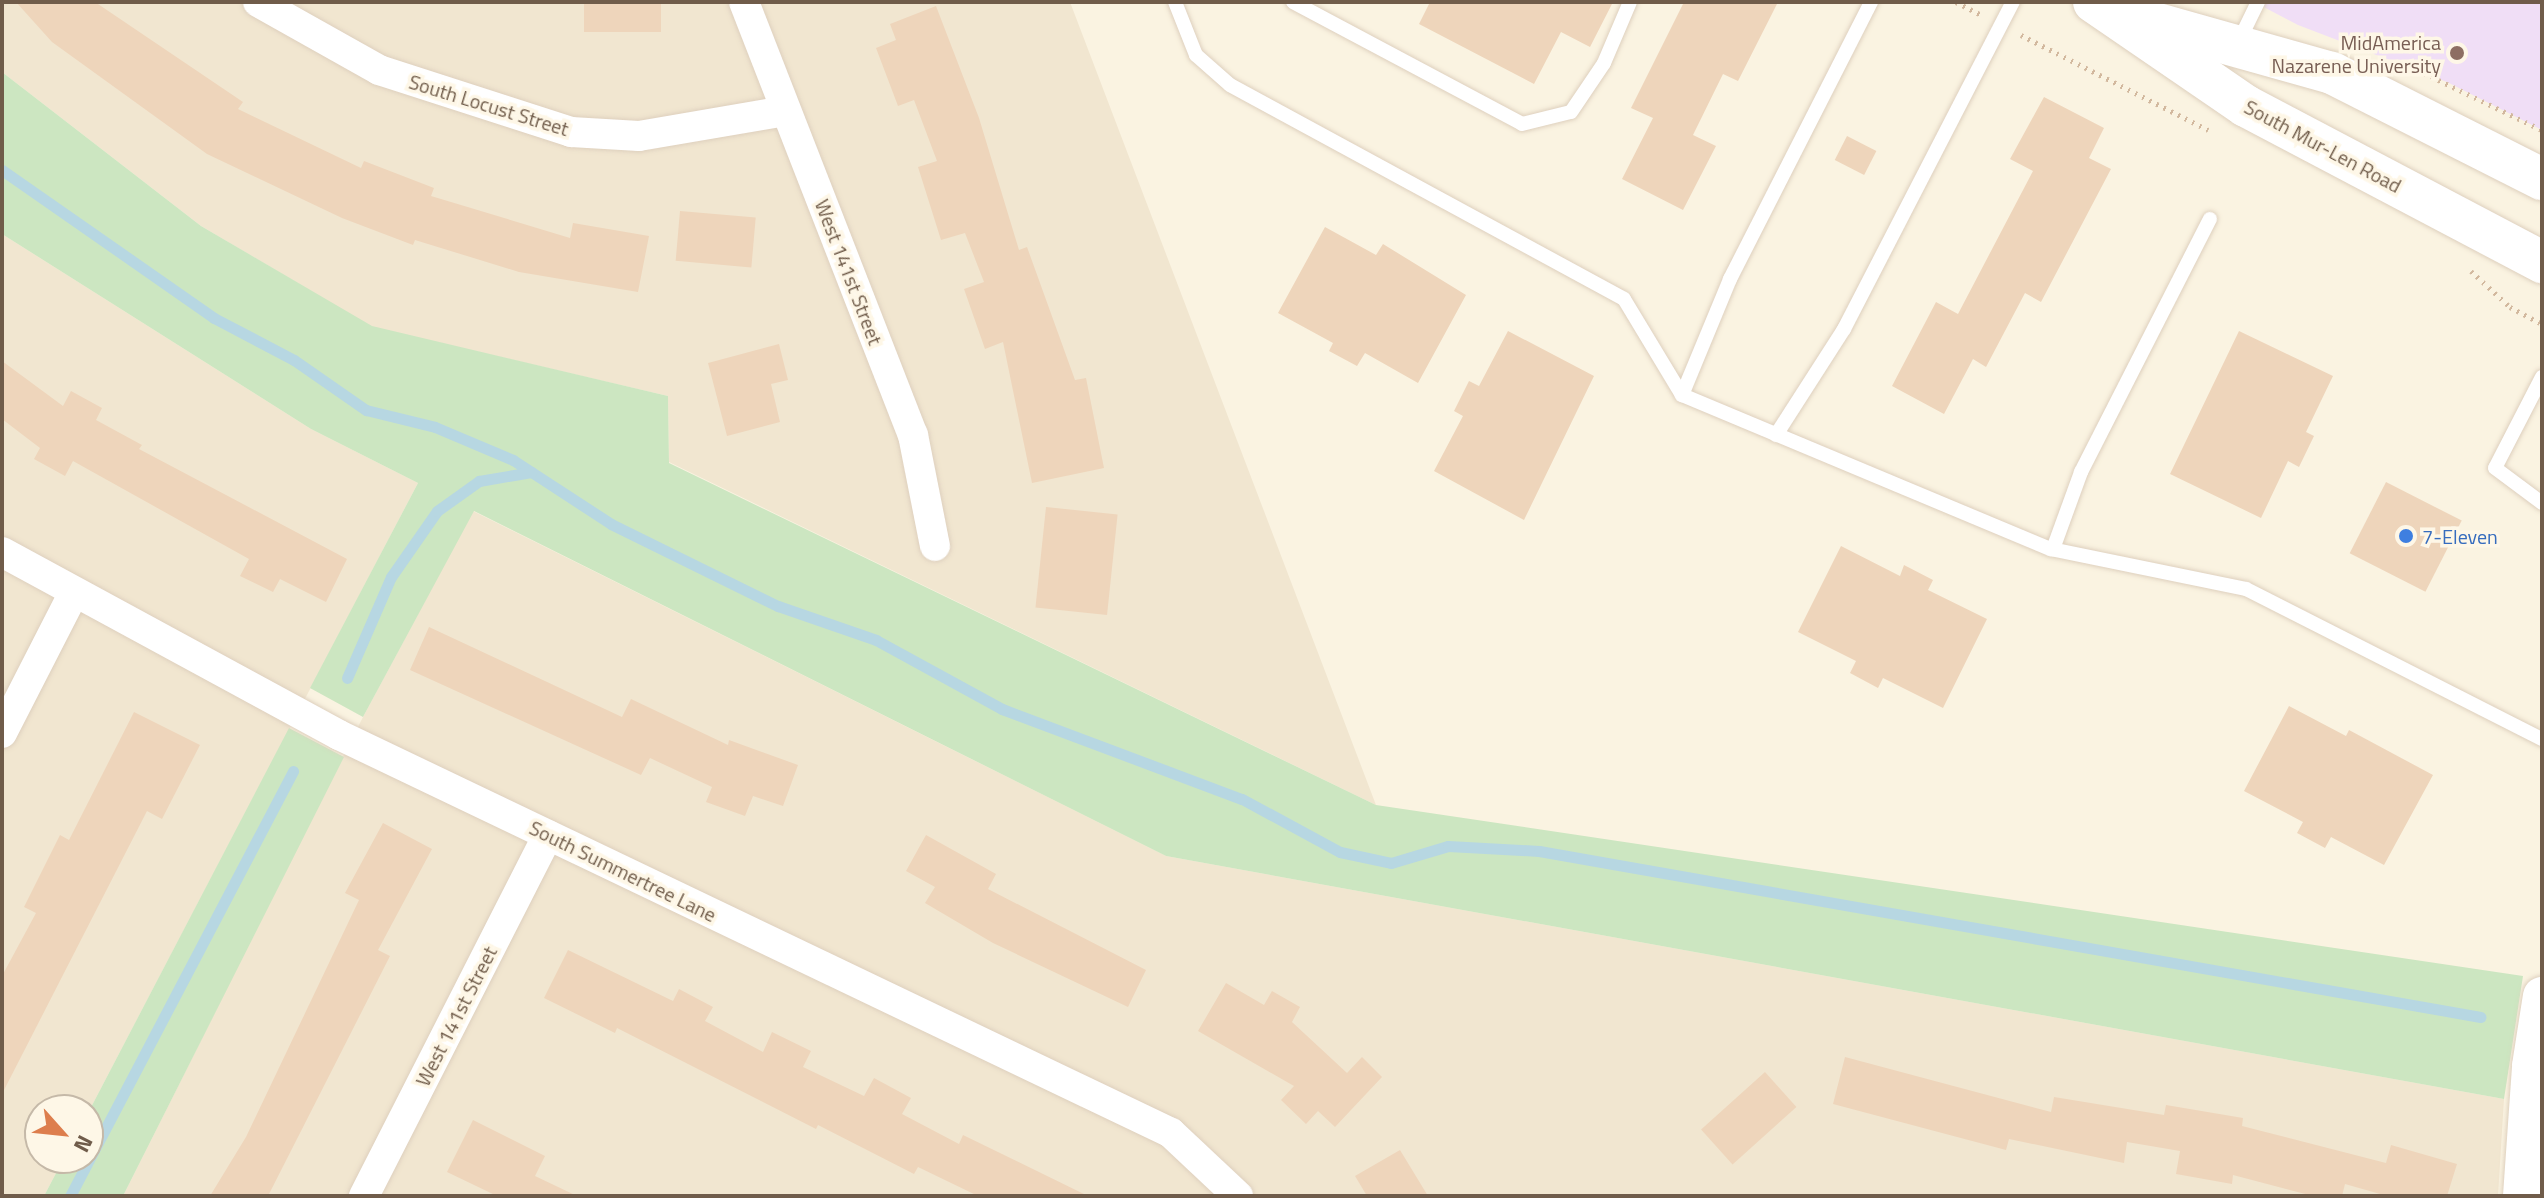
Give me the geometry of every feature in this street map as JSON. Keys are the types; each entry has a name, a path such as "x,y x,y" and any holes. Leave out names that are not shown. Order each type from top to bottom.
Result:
{"main road":[{"name":"South Mur-Len Road","path":"2105,8 2237,43 2332,73 2542,179"},
{"name":"South Mur-Len Road","path":"2105,8 2246,106 2542,262"}],"street":[{"name":"South Locust Street","path":"258,2 379,70 571,132 639,136 786,111"},
{"name":"West 141st Street","path":"744,2 913,435 935,546"},
{"name":"South Summertree Lane","path":"2,552 73,594 339,735 1171,1133 1238,1196"},
{"path":"2,733 73,594"},
{"name":"West 141st Street","path":"364,1196 548,835"},
{"path":"2522,1196 2531,1066 2542,996"}],"lane":[{"path":"1175,2 1196,55 1230,85 1624,299 1682,395 2053,549 2246,589 2542,739"},
{"path":"1293,2 1522,124 1571,112 1604,63 1630,2"},
{"path":"1682,395 1730,279 1871,2"},
{"path":"1776,435 1844,329 2013,2"},
{"path":"2237,43 2258,2"},
{"path":"2053,549 2081,472 2210,219"},
{"path":"2542,377 2495,468 2542,503"}],"shaded area":[{"path":"2,2 1070,2 1376,805 669,462 668,396 372,327 201,226 2,72"},
{"name":"MidAmerica Nazarene University","path":"2254,2 2542,2 2542,130 2447,82 2298,25"},
{"path":"2,234 311,429 418,483 98,1094 24,1094 24,1174 56,1174 44,1196 2,1196"},
{"path":"473,511 1166,856 2504,1099 2498,1196 123,1196 363,717"}],"green space":[{"path":"2,72 201,226 372,326 668,396 669,463 1376,805 2523,976 2504,1099 1166,856 474,511 363,717 310,688 418,483 311,429 2,234"},
{"path":"289,728 344,757 123,1196 44,1196 56,1174 104,1174 104,1094 98,1094"}],"building":[{"path":"16,2 95,2 243,102 238,109 361,168 364,161 434,188 431,196 570,238 573,223 649,236 638,292 519,272 415,240 413,245 342,218 207,154 52,42"},
{"path":"584,2 661,2 661,32 584,32"},
{"path":"1430,2 1613,2 1590,47 1561,32 1534,84 1419,24"},
{"path":"1684,2 1778,2 1738,81 1723,74 1693,135 1716,146 1683,210 1622,179 1653,118 1631,108"},
{"path":"936,6 979,118 1019,250 1027,247 1075,380 1086,378 1104,468 1032,483 1003,342 985,349 964,289 984,282 965,233 941,240 918,167 937,161 914,100 898,106 876,48 896,40 890,24"},
{"path":"2044,97 2104,128 2089,158 2111,169 2041,302 2025,293 1986,367 1973,359 1944,414 1892,386 1936,302 1958,314 2033,171 2010,159"},
{"path":"1847,136 1876,151 1864,175 1835,160"},
{"path":"680,211 756,218 751,267 676,261"},
{"path":"1325,227 1376,255 1383,244 1466,295 1418,383 1365,353 1357,366 1329,351 1333,343 1278,313"},
{"path":"1508,331 1594,376 1524,520 1434,471 1463,416 1454,411 1469,381 1479,386"},
{"path":"2239,331 2333,376 2306,432 2314,436 2299,467 2288,461 2261,518 2170,474"},
{"path":"779,344 788,380 771,384 780,422 727,436 708,363"},
{"path":"2,361 63,406 71,391 102,408 96,420 142,445 139,449 347,559 326,602 280,579 273,592 240,576 249,559 73,461 65,476 34,459 40,448 2,419"},
{"name":"7-Eleven","path":"2386,482 2462,521 2425,592 2350,553"},
{"path":"1046,507 1118,515 1107,615 1035,607"},
{"path":"1841,546 1900,576 1904,565 1933,580 1928,590 1987,619 1943,708 1883,678 1878,688 1850,673 1856,661 1798,632"},
{"path":"429,627 622,717 631,699 728,745 729,740 798,765 783,806 753,796 745,816 706,802 712,787 650,758 641,775 410,670"},
{"path":"2289,706 2346,736 2349,730 2433,775 2384,865 2331,837 2325,848 2297,833 2303,822 2244,791"},
{"path":"134,712 200,745 162,819 147,811 2,1094 2,976 36,913 24,907 60,835 69,840"},
{"path":"383,823 432,849 378,950 390,956 268,1196 210,1196 246,1137 359,900 345,893"},
{"path":"926,835 996,874 988,889 1146,970 1128,1007 993,943 925,903 935,887 906,871"},
{"path":"568,950 673,1001 679,989 713,1007 705,1021 763,1052 772,1032 811,1051 803,1067 864,1096 874,1078 911,1098 902,1114 959,1144 963,1135 1088,1196 978,1196 918,1167 914,1174 818,1125 816,1129 617,1028 615,1033 544,998"},
{"path":"1226,983 1264,1005 1272,991 1300,1007 1292,1022 1347,1073 1362,1057 1382,1077 1335,1127 1318,1111 1306,1124 1281,1100 1294,1086 1198,1031"},
{"path":"1845,1057 2051,1112 2054,1097 2164,1115 2166,1105 2243,1118 2242,1126 2386,1163 2391,1145 2457,1164 2447,1196 2387,1196 2345,1184 2342,1196 2313,1196 2233,1175 2232,1184 2176,1174 2180,1151 2127,1142 2124,1163 2009,1139 2006,1150 1833,1104"},
{"path":"1765,1072 1796,1107 1733,1164 1701,1130"},
{"path":"473,1120 545,1156 535,1176 577,1196 497,1196 447,1172"},
{"path":"1400,1150 1428,1196 1367,1196 1355,1176"}],"waterway":[{"path":"2,170 214,318 294,360 366,410 435,427 513,460 611,524 778,606 876,640 1002,709 1242,799 1340,852 1391,863 1448,846 1539,851 2480,1017"},
{"path":"347,678 391,577 437,511 479,481 531,472"},
{"path":"70,1196 293,771"}],"place":[{"name":"MidAmerica Nazarene University","path":"2457,53"},
{"name":"7-Eleven","path":"2406,536"}]}
